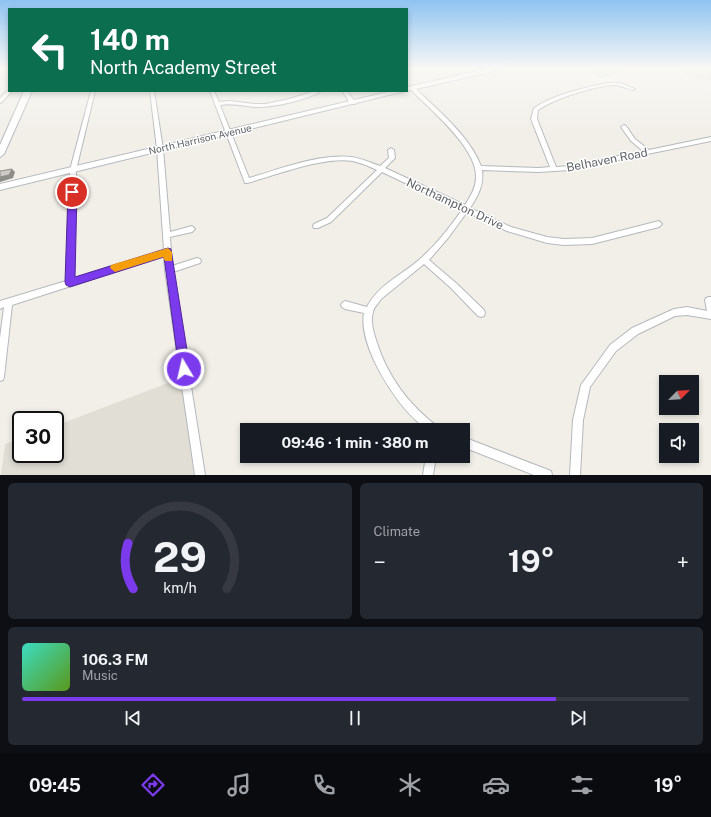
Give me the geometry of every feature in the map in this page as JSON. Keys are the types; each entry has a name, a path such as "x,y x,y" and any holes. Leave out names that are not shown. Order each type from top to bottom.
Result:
{"main road":[{"path":"0,154 28,92"},
{"name":"North Harrison Avenue","path":"0,187 397,92"}],"street":[{"path":"411,90 467,147 476,159 478,168 478,187 465,209 424,260 381,295 369,311 369,331 385,373 408,407 427,423"},
{"path":"554,169 534,119 536,109 550,100 586,90"},
{"path":"0,101 9,92"},
{"path":"70,282 73,170 93,92"},
{"path":"152,92 160,149 169,270 200,475"},
{"path":"212,92 227,133"},
{"path":"217,104 234,102 264,106 311,95 317,92"},
{"path":"345,92 353,103"},
{"path":"624,127 633,140 648,152"},
{"name":"Northampton Drive","path":"227,133 247,181 336,159 356,160 381,169 519,233 542,239 564,242 601,240 659,224"},
{"name":"Belhaven Road","path":"478,168 554,169 591,165 711,140"},
{"path":"316,226 329,220 392,158 391,150"},
{"path":"167,235 192,229"},
{"path":"0,377 4,304 168,252"},
{"path":"169,270 197,260"},
{"path":"424,260 482,313"},
{"path":"575,475 578,420 586,385 613,348 635,331 674,313 687,311 711,314 709,300"},
{"path":"345,305 369,311"},
{"path":"470,445 547,475"},
{"path":"428,475 430,463"}],"shaded area":[{"path":"181,378 194,475 1,475 5,444 12,441 12,463 64,463 64,423"}],"building":[{"path":"12,169 9,175 0,177 0,171"}],"slow traffic":[{"path":"115,268 168,252 168,258"}],"route":[{"path":"72,192 70,282 168,252 169,270 184,369"}]}
